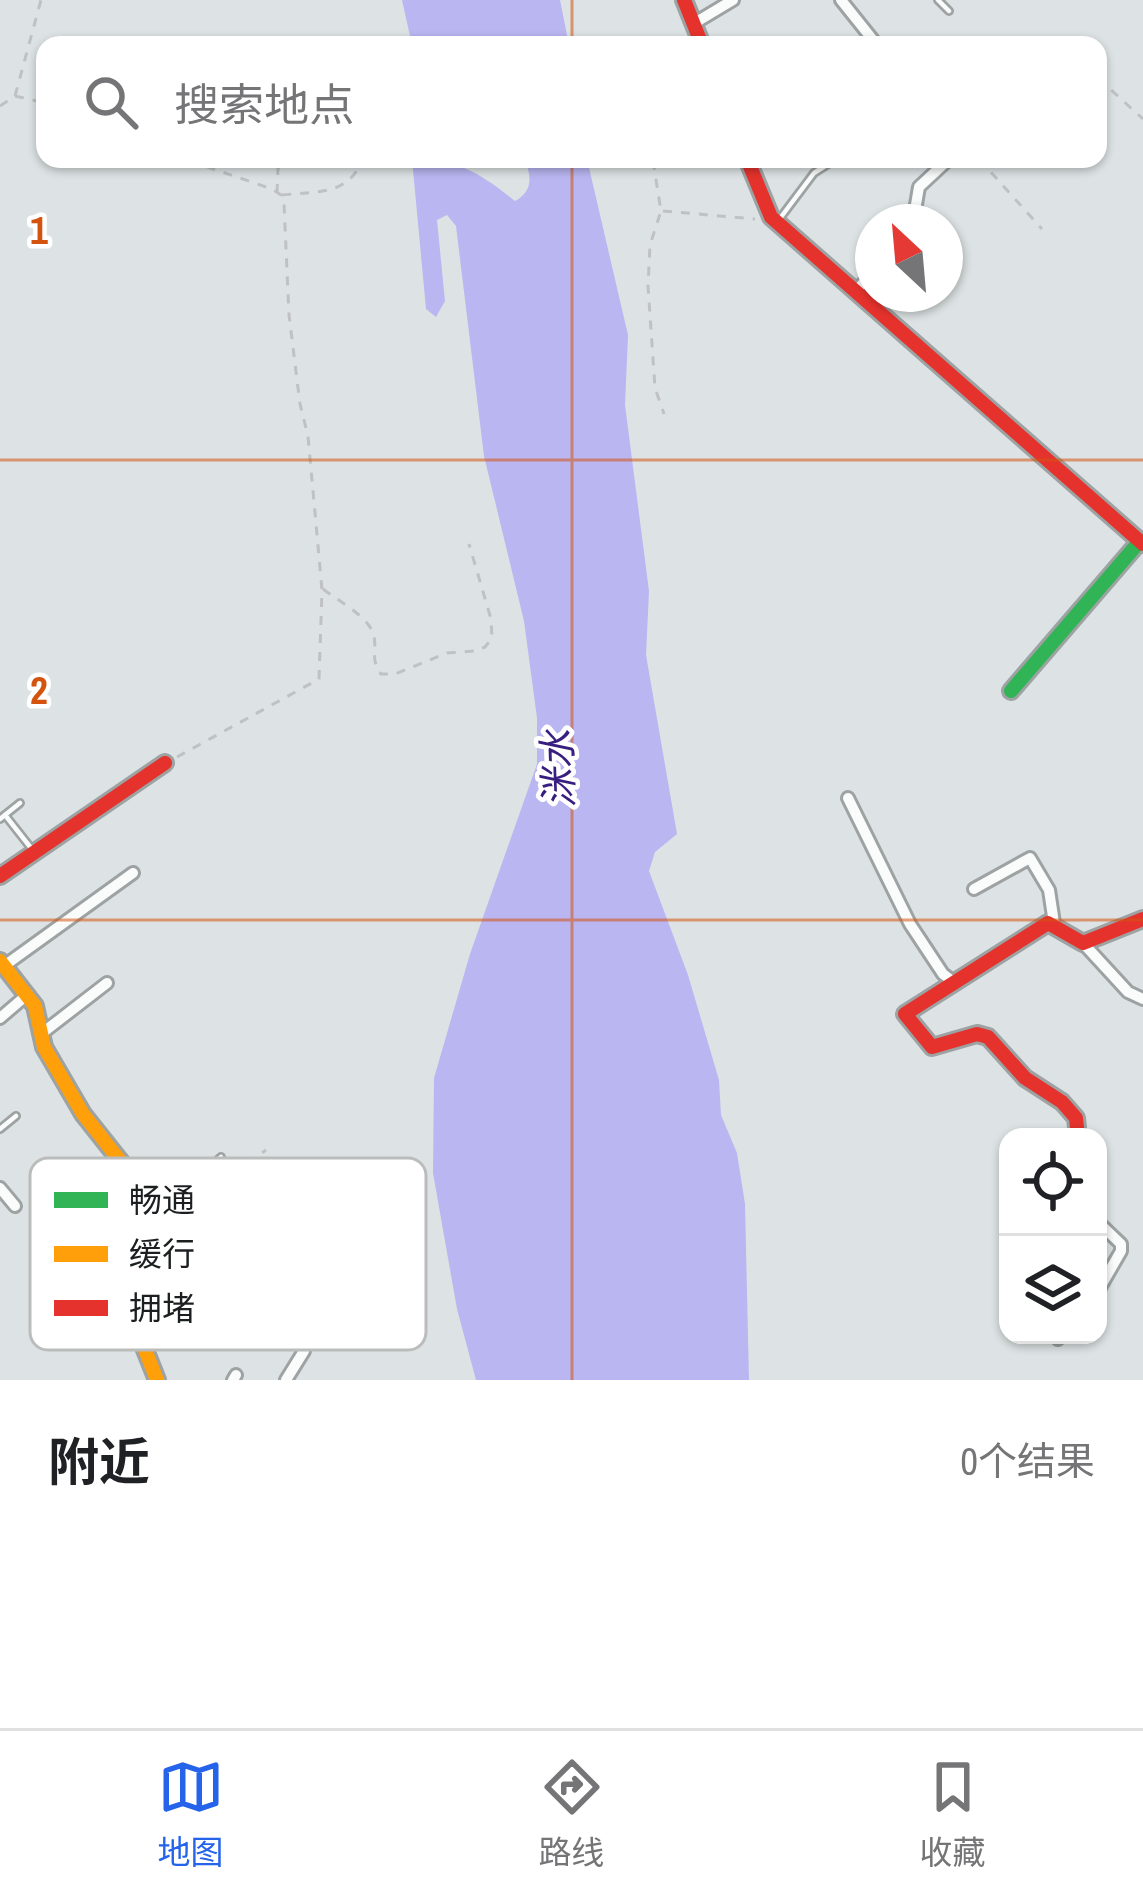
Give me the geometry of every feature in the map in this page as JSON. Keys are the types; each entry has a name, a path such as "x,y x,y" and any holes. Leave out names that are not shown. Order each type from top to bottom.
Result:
{"street":[{"path":"684,0 698,36"},
{"path":"693,24 733,0"},
{"path":"846,1 871,36"},
{"path":"750,168 766,209 777,222 855,288"},
{"path":"916,204 919,187 940,168"},
{"path":"882,312 1141,543 1011,691"},
{"path":"0,876 165,763"},
{"path":"848,798 910,924 943,974 955,983"},
{"path":"974,890 1030,858 1049,890 1054,923"},
{"path":"117,1158 51,1062 28,994 2,964 133,873"},
{"path":"1083,943 1143,919"},
{"path":"1077,1128 1076,1118 1062,1102 1025,1078 988,1037 977,1034 932,1047 905,1014 1048,923 1083,943 1128,992 1143,999"},
{"path":"41,1034 106,983"},
{"path":"0,1018 28,994"},
{"path":"0,1188 15,1206"},
{"path":"1107,1231 1121,1250 1107,1275"},
{"path":"145,1350 157,1380"},
{"path":"286,1380 303,1350"}],"lane":[{"path":"938,0 949,11"},
{"path":"777,222 822,168"},
{"path":"20,803 2,817 35,854"},
{"path":"0,1130 16,1116"}],"path":[{"path":"15,96 40,0"},
{"path":"1107,86 1143,119"},
{"path":"0,106 15,96 36,102"},
{"path":"0,97 7,99"},
{"path":"208,168 279,194 347,184 360,168"},
{"path":"165,763 319,679 322,588 308,436 289,315 278,168"},
{"path":"654,168 662,211 650,245 648,286 655,388 664,414"},
{"path":"987,168 1042,229"},
{"path":"662,211 777,222"},
{"path":"322,588 369,625 374,635 372,657 381,674 395,674 447,653 475,651 492,638 470,544"},
{"path":"253,1158 266,1150"}],"water":[{"path":"402,0 560,0 567,36 410,36"},
{"name":"洣水","path":"413,168 468,170 515,201 529,183 527,168 589,168 628,335 625,405 649,591 646,655 677,834 655,852 649,871 688,975 719,1080 721,1115 737,1153 745,1204 749,1380 476,1380 457,1309 433,1173 434,1078 470,954 537,764 537,718 524,621 484,456 456,226 447,215 437,220 445,301 436,317 426,309"}],"traffic: fast":[{"path":"1011,691 1140,541"}],"traffic: slow":[{"path":"0,961 35,1006 44,1047 83,1114 118,1158"},
{"path":"145,1350 157,1380"}],"traffic: jam":[{"path":"684,0 698,36"},
{"path":"751,168 771,217 1143,544"},
{"path":"0,876 165,763"},
{"path":"1077,1128 1076,1118 1062,1102 1025,1078 988,1037 977,1034 932,1047 905,1014 1048,923 1083,943 1143,919"}]}
